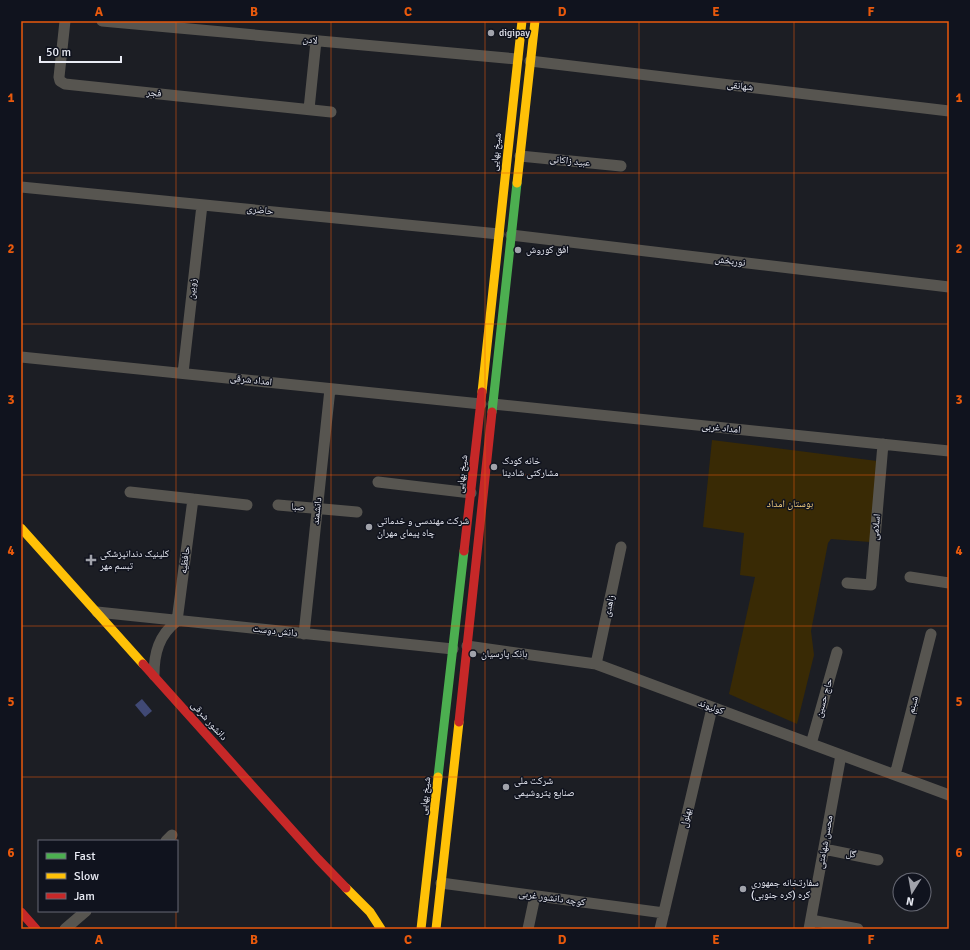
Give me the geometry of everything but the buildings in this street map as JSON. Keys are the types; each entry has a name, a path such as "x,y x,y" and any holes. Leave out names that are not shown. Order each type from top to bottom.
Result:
{"main road":[{"name":"شیخ بهایی","path":"421,929 481,404 522,21"},
{"path":"436,929 535,21"},
{"name":"دانشور شرقی","path":"21,528 318,859 370,912 381,929"},
{"path":"462,573 474,574"},
{"path":"318,859 326,877 364,916 372,929"},
{"path":"21,912 36,929"}],"street":[{"name":"فجر","path":"65,21 59,77 60,81 64,84 331,112"},
{"name":"لادن","path":"102,21 517,59"},
{"path":"309,109 316,41"},
{"name":"شهانقی","path":"530,61 949,111"},
{"name":"عبید زاکانی","path":"520,156 621,166"},
{"name":"حاضری","path":"21,187 499,234"},
{"name":"زوبین","path":"183,373 202,205"},
{"name":"نوربخش","path":"511,235 949,287"},
{"name":"امداد شرقی","path":"21,357 481,404"},
{"name":"دانشمند","path":"304,634 330,388"},
{"name":"امداد غربی","path":"493,404 949,451"},
{"name":"اسلامی","path":"847,584 872,585 883,444"},
{"path":"378,482 471,493"},
{"path":"130,492 247,505"},
{"name":"حافظیه","path":"177,621 193,499"},
{"name":"صبا","path":"278,505 358,512"},
{"name":"زاهدی","path":"596,664 621,547"},
{"path":"910,577 949,583"},
{"name":"دانش دوست","path":"97,612 453,649"},
{"path":"154,675 154,662 157,647 170,626 177,621"},
{"name":"شبنم","path":"895,775 932,634"},
{"name":"کولیوند","path":"467,646 596,664 949,795"},
{"name":"حاج حسین","path":"811,744 837,652"},
{"name":"بهلول","path":"660,929 712,708"},
{"name":"محسن شهامتی","path":"810,925 841,755"},
{"name":"گل","path":"824,849 878,860"},
{"name":"کوچه دانشور غربی","path":"441,883 664,913"},
{"path":"528,929 534,896"},
{"path":"65,929 85,912"},
{"path":"810,925 858,929"}],"green space":[{"name":"بوستان امداد","path":"712,440 877,461 870,542 831,539 828,543 811,631 814,655 797,724 729,694 755,577 740,575 744,533 703,527"}],"water":[{"path":"142,699 152,711 145,717 135,705"}],"traffic: fast":[{"path":"492,412 517,183"},
{"path":"438,777 464,551"}],"traffic: slow":[{"path":"482,392 522,21"},
{"path":"517,183 535,21"},
{"path":"21,528 143,664"},
{"path":"436,929 459,722"},
{"path":"421,929 438,777"},
{"path":"346,888 370,912 381,929"}],"traffic: jam":[{"path":"464,551 482,392"},
{"path":"459,722 492,412"},
{"path":"143,664 318,859 346,888"},
{"path":"21,912 36,929"}],"place":[{"name":"digipay","path":"491,33"},
{"name":"افق کوروش","path":"518,250"},
{"name":"خانه کودک مشارکتی شادینا","path":"494,467"},
{"name":"شرکت مهندسی و خدماتی چاه پیمای مهران","path":"369,527"},
{"name":"کلینیک دندانپزشکی تبسم مهر","path":"91,560"},
{"name":"بانک پارسیان","path":"473,654"},
{"name":"شرکت ملی صنایع پتروشیمی","path":"506,787"},
{"name":"سفارتخانه جمهوری کره (کره جنوبی)","path":"743,889"}]}
